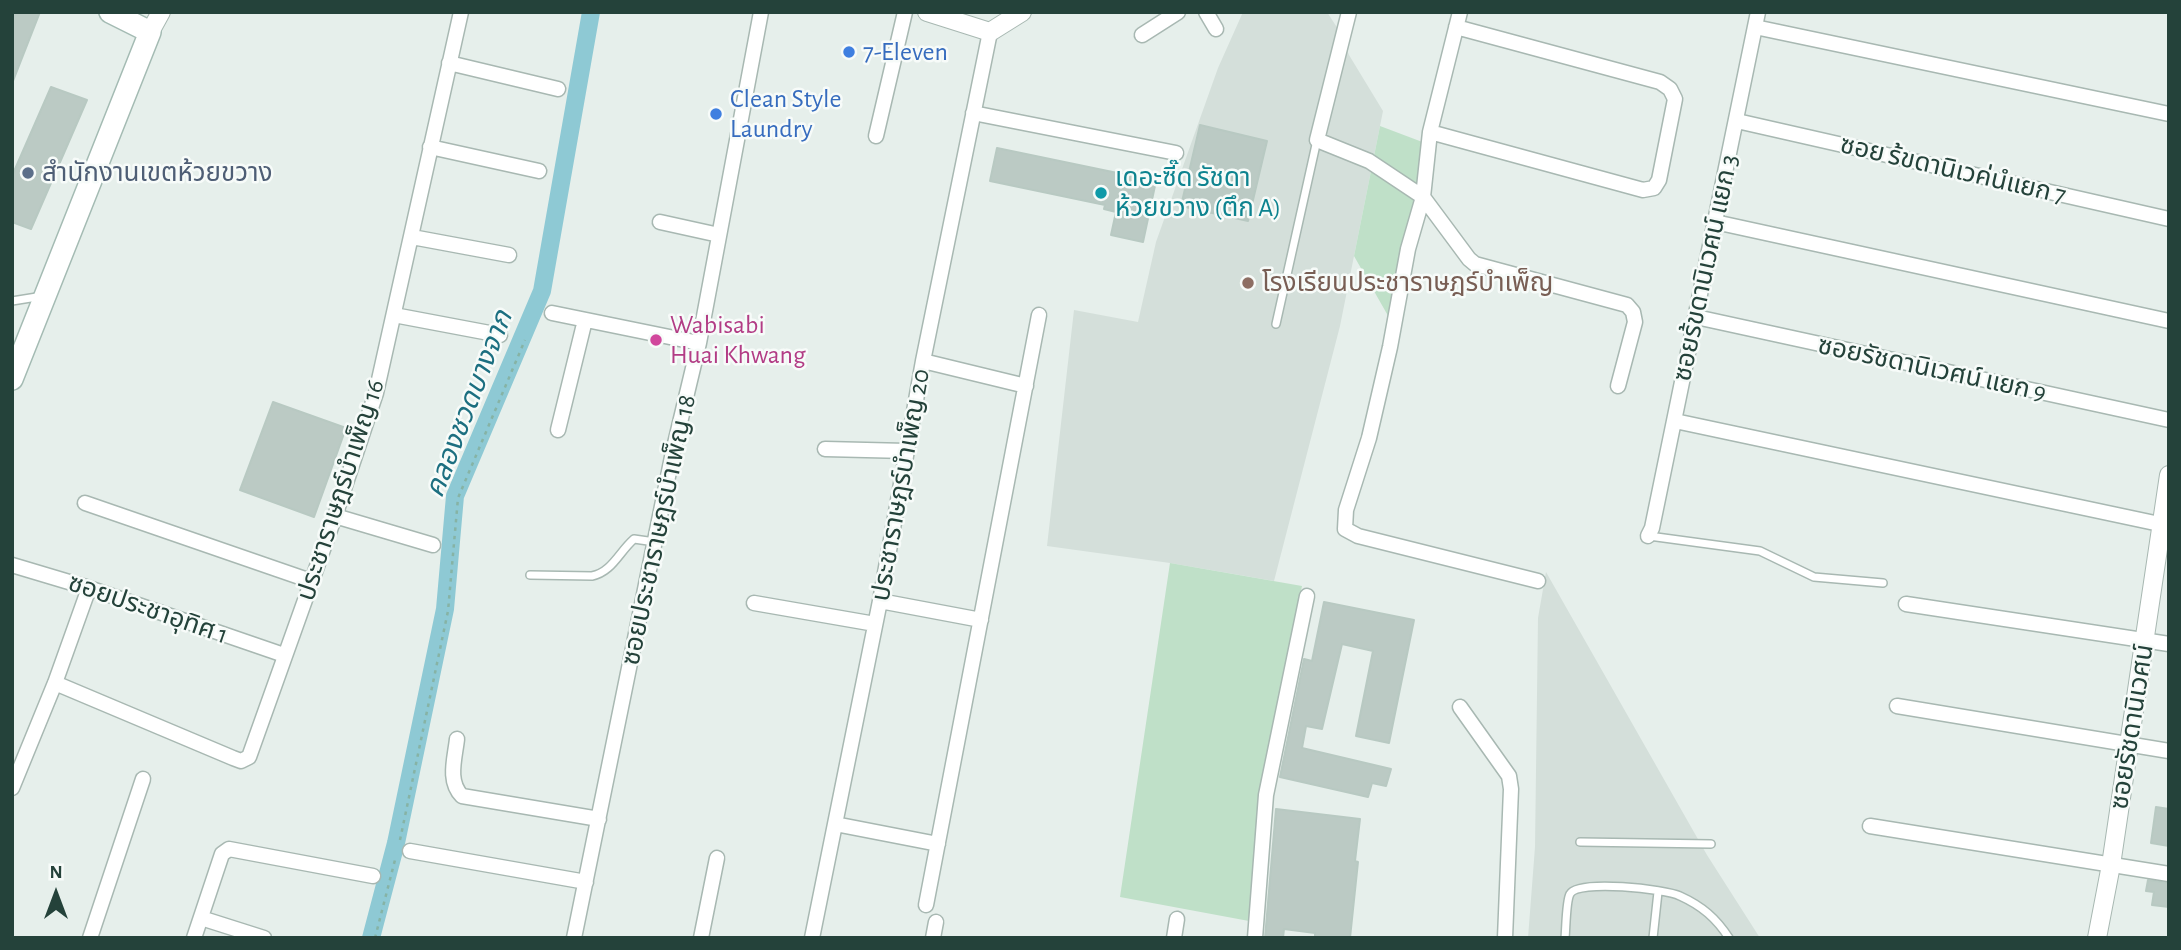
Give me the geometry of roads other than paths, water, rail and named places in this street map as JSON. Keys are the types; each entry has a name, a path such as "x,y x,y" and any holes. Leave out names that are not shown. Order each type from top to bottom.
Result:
{"main road":[{"path":"12,379 150,32 110,12"}],"street":[{"path":"150,32 160,12"},
{"name":"ประชาราษฎร์บำเพ็ญ 16","path":"55,684 241,761 249,757 376,393 461,12"},
{"name":"ซอยประชาราษฎร์บำเพ็ญ 18","path":"574,938 673,452 699,343 761,12"},
{"path":"876,136 905,12"},
{"path":"927,12 990,32 1018,14"},
{"path":"1142,35 1178,12"},
{"path":"1206,12 1216,29"},
{"path":"1349,12 1317,140 1369,161 1423,197 1475,264 1627,304 1633,312 1635,322 1618,386"},
{"path":"1460,12 1430,132 1423,197 1408,249 1390,347 1369,438 1346,510 1345,528 1358,536 1538,581"},
{"path":"1757,20 2169,114"},
{"name":"ซอยร้ขดานิเวศน์ แยก 3","path":"1651,530 1757,20"},
{"path":"1430,132 1643,190 1654,188 1659,180 1675,99 1670,89 1660,82 1456,27"},
{"name":"ประชาราษฎร์บำเพ็ญ 20","path":"812,938 880,601 923,361 990,32"},
{"path":"449,63 558,89"},
{"path":"974,113 1176,153"},
{"name":"ซอย ร้ขดานิเวค่นํแยก 7","path":"1737,121 2169,219"},
{"path":"430,147 538,171"},
{"path":"660,222 719,235"},
{"path":"1715,222 2169,321"},
{"path":"412,237 509,255"},
{"path":"552,313 699,343"},
{"path":"394,315 500,335"},
{"path":"926,905 1039,315"},
{"name":"ซอยรัชดานิเวศน์ แยก 9","path":"1696,317 2169,420"},
{"path":"558,430 585,320"},
{"path":"923,361 1026,386"},
{"path":"1675,421 2165,526"},
{"path":"825,449 907,451"},
{"name":"ซอยรัชดานิเวศน์","path":"2097,938 2165,526 2169,475"},
{"path":"85,503 311,581"},
{"path":"335,516 433,545"},
{"name":"ซอยประชาอุทิศ 1","path":"12,565 89,588 284,655"},
{"path":"12,788 55,684 89,588"},
{"path":"1255,938 1266,794 1307,596"},
{"path":"880,601 981,620"},
{"path":"754,603 875,624"},
{"path":"1906,604 2169,644"},
{"path":"1897,706 2169,751"},
{"path":"1460,707 1509,776 1511,789 1505,938"},
{"path":"457,739 453,778 455,789 462,796 599,819"},
{"path":"90,938 143,779"},
{"path":"835,824 938,844"},
{"path":"1870,826 2169,874"},
{"path":"194,938 222,854 229,849 373,876"},
{"path":"410,851 586,882"},
{"path":"701,938 717,858"},
{"path":"201,918 264,938"},
{"path":"1174,938 1177,919"},
{"path":"933,938 936,922"}],"lane":[{"path":"1276,324 1317,140"},
{"path":"12,301 46,295"},
{"path":"1651,530 1760,551 1814,578 1883,583"},
{"path":"530,575 600,574 634,540 655,542"},
{"path":"1580,842 1711,844"},
{"path":"1565,938 1570,894 1585,886 1621,887 1676,894 1704,909 1719,922 1729,938"},
{"path":"1653,938 1658,892"}],"waterway":[{"name":"คลองชวดบางจาก","path":"371,938 396,843 445,609 455,496 542,291 591,12"}],"place":[{"name":"7-Eleven","path":"849,52"},
{"name":"Clean Style Laundry","path":"716,114"},
{"name":"สำนักงานเขตห้วยขวาง","path":"28,173"},
{"name":"เดอะซี๊ด รัชดา ห้วยขวาง (ตึก A)","path":"1101,193"},
{"name":"โรงเรียนประชาราษฎร์บำเพ็ญ","path":"1248,283"},
{"name":"Wabisabi Huai Khwang","path":"656,340"}]}
